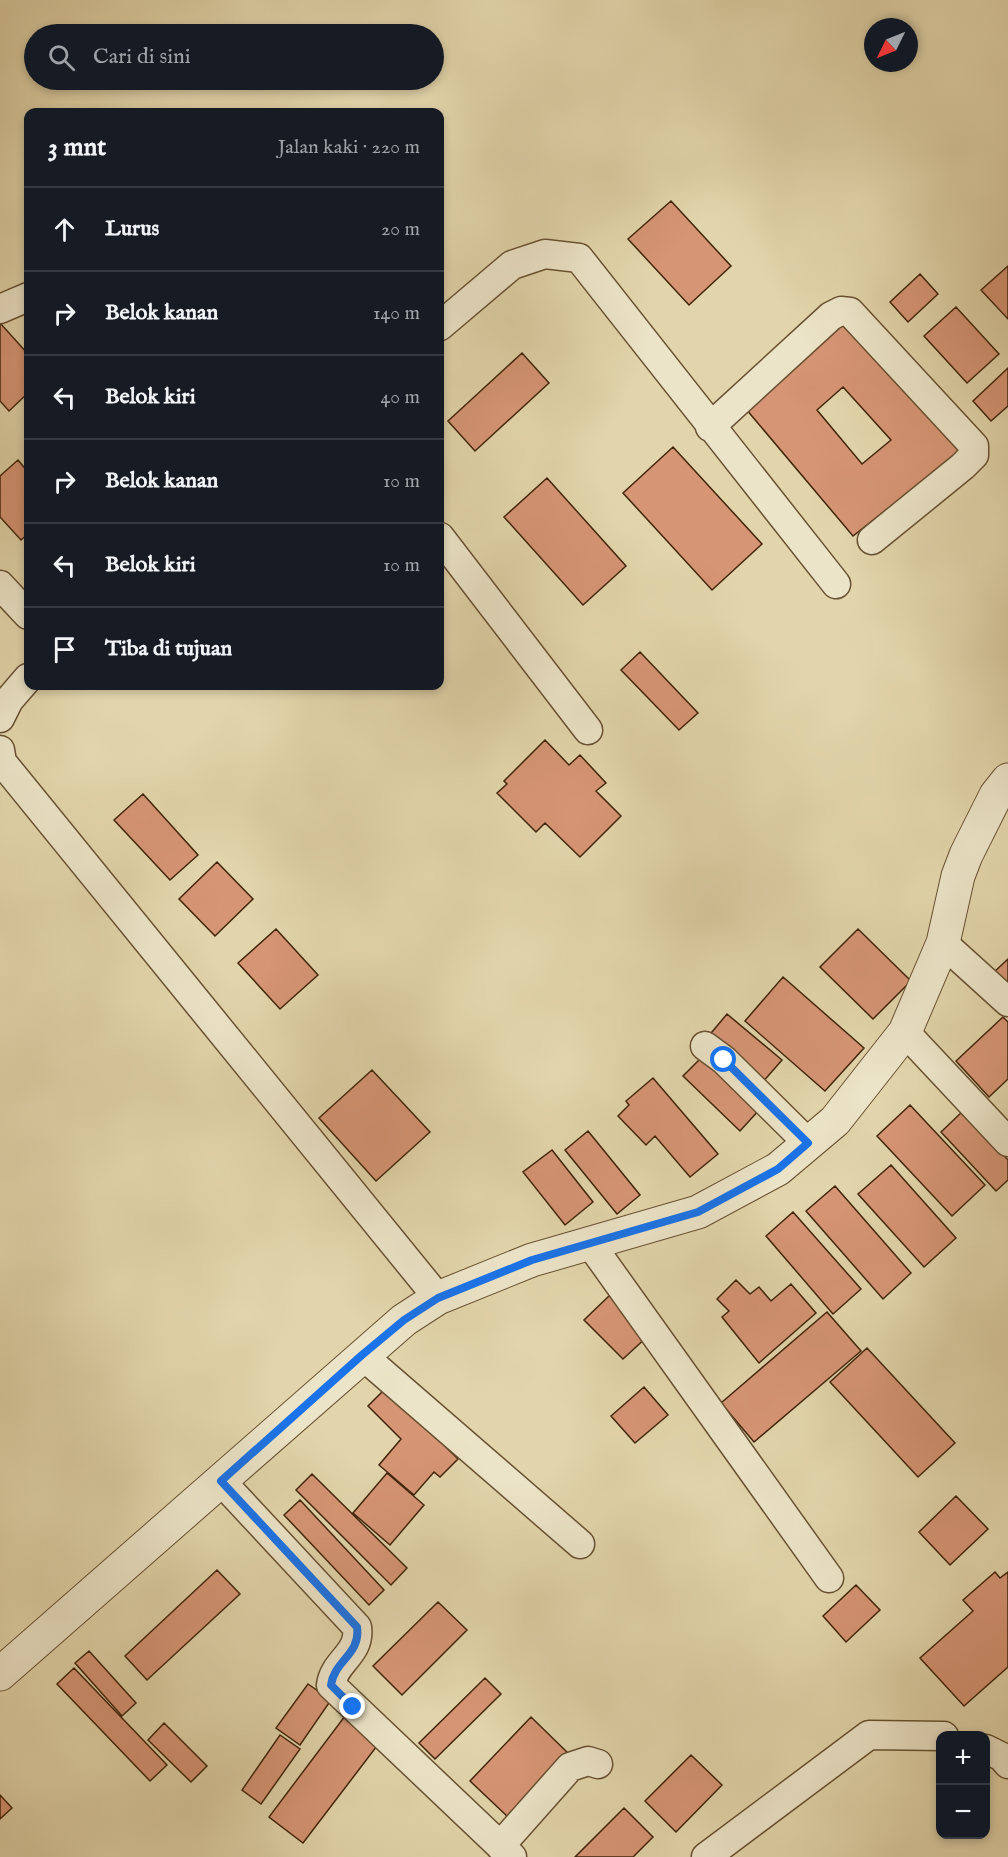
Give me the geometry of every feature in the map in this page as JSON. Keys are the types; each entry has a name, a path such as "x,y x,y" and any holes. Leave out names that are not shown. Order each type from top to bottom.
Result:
{"street":[{"path":"444,323 512,265 545,254 579,258 836,584"},
{"path":"0,309 24,299"},
{"path":"710,427 831,316 841,311 850,312 974,446 974,455 963,466 872,540"},
{"path":"444,542 588,730"},
{"path":"0,585 24,611"},
{"path":"0,718 9,700 24,683"},
{"path":"0,750 3,762 438,1298"},
{"path":"0,1674 404,1320 438,1298 532,1260 698,1212 778,1169 835,1120 905,1032 944,943 962,865 996,795 1008,780"},
{"path":"944,943 1008,1002"},
{"path":"905,1032 1008,1142"},
{"path":"705,1046 724,1060 808,1143"},
{"path":"589,1242 829,1578"},
{"path":"362,1355 580,1544"},
{"path":"221,1481 357,1627 358,1639 351,1655 333,1674 331,1685 506,1852 570,1767 588,1761 598,1764"},
{"path":"706,1857 869,1735 936,1736"},
{"path":"990,1751 1002,1757 1008,1764"}],"building":[{"path":"671,201 731,266 689,305 628,239"},
{"path":"1008,266 1008,319 981,290"},
{"path":"920,274 938,294 908,322 890,302"},
{"path":"956,307 999,354 967,383 924,336"},
{"path":"847,318 964,449 853,536 746,409","holes":["843,387 891,440 862,464 817,410"]},
{"path":"0,323 24,350 24,397 9,411 0,401"},
{"path":"522,353 549,383 475,451 448,421"},
{"path":"1008,368 1008,406 991,421 973,401"},
{"path":"673,447 762,544 712,590 623,493"},
{"path":"18,460 24,467 24,537 21,540 0,517 0,476"},
{"path":"547,478 626,566 583,605 504,517"},
{"path":"640,652 698,713 679,730 621,670"},
{"path":"545,740 569,765 580,755 606,783 596,791 621,816 580,857 545,823 536,832 497,793 507,784 504,781"},
{"path":"143,794 198,855 170,880 114,820"},
{"path":"217,862 253,899 215,936 179,899"},
{"path":"276,929 318,975 280,1009 238,963"},
{"path":"858,929 911,981 873,1019 820,967"},
{"path":"1008,959 1008,990 993,973"},
{"path":"783,977 864,1048 825,1091 745,1021"},
{"path":"727,1014 782,1060 761,1084 707,1038"},
{"path":"1003,1017 1008,1022 1008,1079 989,1097 956,1061"},
{"path":"704,1055 760,1109 740,1131 683,1076"},
{"path":"372,1070 430,1132 376,1181 319,1118"},
{"path":"653,1078 718,1154 690,1177 655,1136 646,1145 618,1116 629,1105 626,1101"},
{"path":"910,1105 985,1185 952,1216 877,1136"},
{"path":"963,1111 1008,1160 1008,1180 996,1191 941,1132"},
{"path":"588,1131 640,1195 617,1214 565,1150"},
{"path":"552,1150 593,1202 565,1225 523,1172"},
{"path":"891,1165 956,1238 924,1267 858,1194"},
{"path":"835,1186 911,1273 883,1299 806,1211"},
{"path":"793,1212 861,1289 833,1314 766,1236"},
{"path":"736,1280 750,1294 759,1287 771,1301 791,1284 816,1313 759,1363 722,1317 729,1311 717,1299"},
{"path":"610,1295 649,1335 623,1359 584,1320"},
{"path":"827,1312 861,1351 754,1442 721,1403"},
{"path":"867,1348 955,1443 918,1477 830,1382"},
{"path":"644,1387 668,1415 635,1443 611,1416"},
{"path":"386,1388 458,1459 440,1477 434,1472 414,1495 379,1465 401,1439 368,1406"},
{"path":"387,1473 424,1505 390,1545 353,1513"},
{"path":"312,1474 407,1568 391,1585 296,1490"},
{"path":"956,1496 988,1529 950,1565 919,1532"},
{"path":"300,1500 384,1590 369,1605 284,1515"},
{"path":"217,1570 240,1594 147,1680 125,1656"},
{"path":"995,1572 1000,1578 1008,1572 1008,1667 964,1706 920,1658 973,1611 963,1600"},
{"path":"856,1585 880,1610 846,1642 823,1616"},
{"path":"438,1602 467,1630 402,1695 373,1666"},
{"path":"89,1651 136,1703 122,1716 75,1663"},
{"path":"74,1668 167,1765 150,1781 57,1684"},
{"path":"485,1678 501,1694 435,1759 419,1743"},
{"path":"308,1684 331,1700 300,1745 276,1728"},
{"path":"345,1716 380,1742 303,1843 269,1817"},
{"path":"531,1717 569,1754 508,1817 470,1781"},
{"path":"164,1723 207,1766 191,1782 148,1740"},
{"path":"280,1735 300,1749 261,1804 242,1790"},
{"path":"691,1755 722,1785 676,1832 645,1801"},
{"path":"0,1795 12,1808 0,1819"},
{"path":"624,1808 653,1837 633,1857 575,1857"}],"route":[{"path":"353,1707 331,1685 333,1674 351,1655 358,1639 357,1627 221,1481 362,1355 404,1320 438,1298 532,1260 698,1212 778,1169 808,1143 724,1060"}]}
